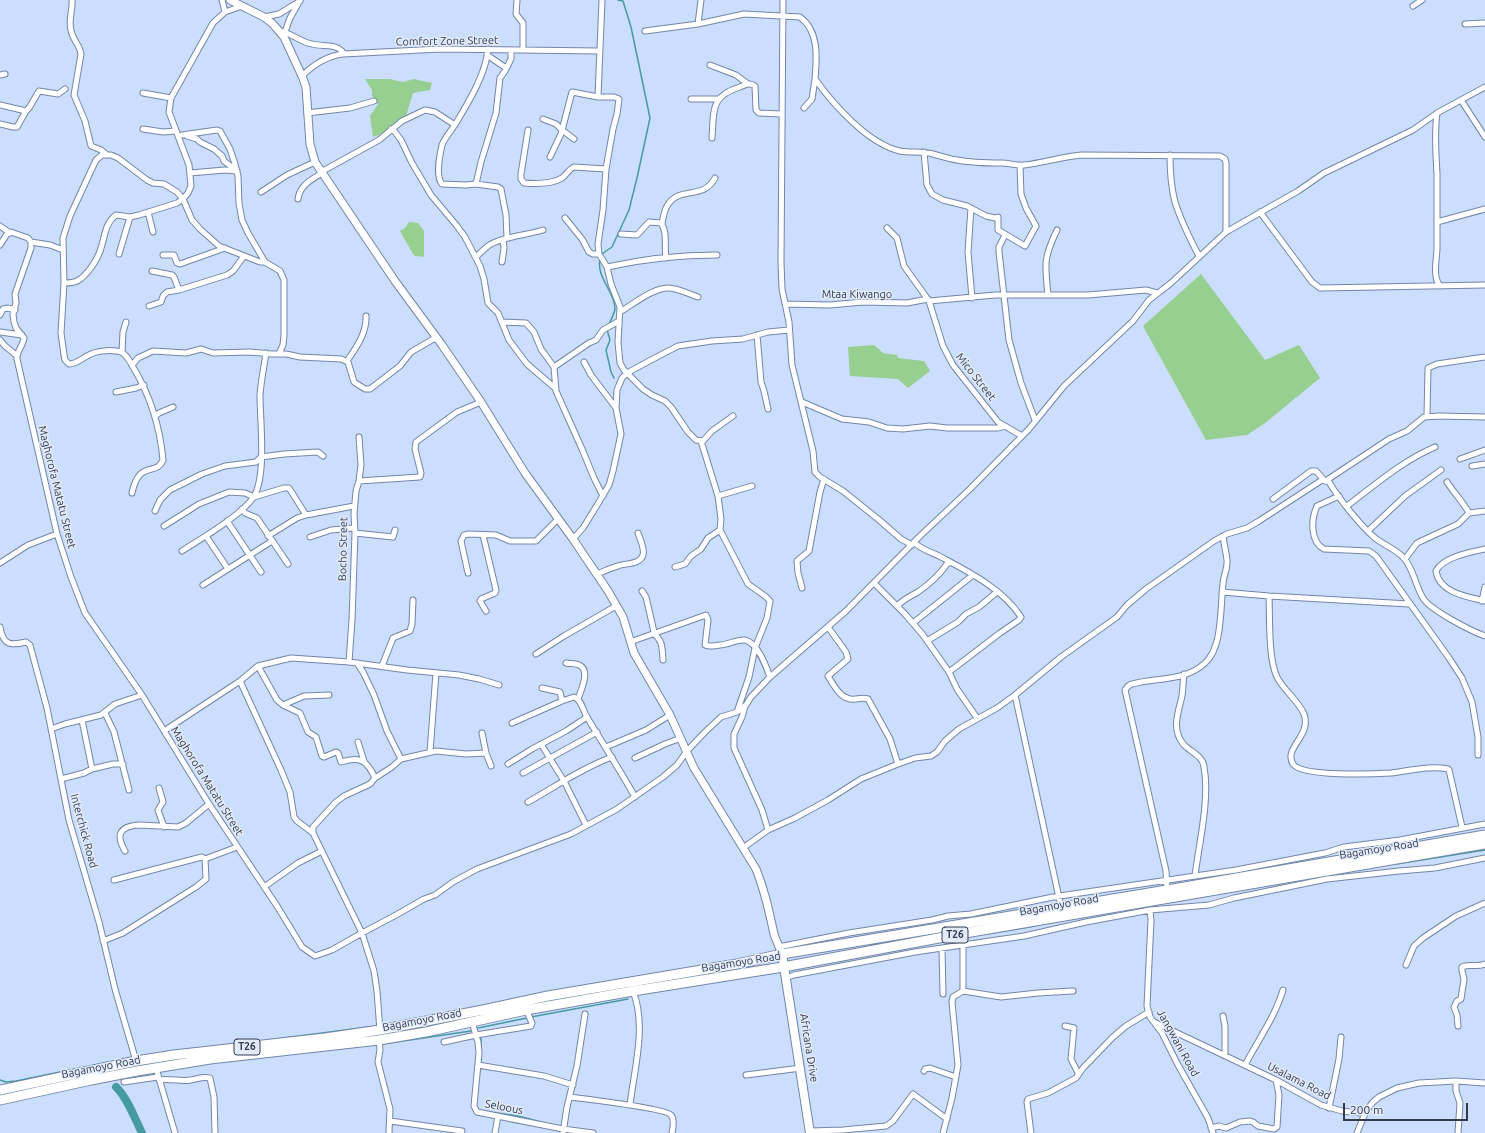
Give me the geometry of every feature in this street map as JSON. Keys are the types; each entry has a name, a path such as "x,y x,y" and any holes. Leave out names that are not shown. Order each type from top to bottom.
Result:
{"highway":[{"name":"Bagamoyo Road","path":"0,1090 136,1061 380,1030 548,996 737,964 780,951 1167,890 1485,834"},
{"name":"Bagamoyo Road","path":"0,1100 117,1075 158,1075 210,1059 379,1040 526,1010 633,991 783,967 971,932 1485,844"}],"main road":[{"name":"Africana Drive","path":"780,951 801,1068 810,1132"}],"street":[{"path":"72,0 70,28 72,35 81,49 74,89 75,99 85,121 91,146 106,154 118,158 150,182 164,184 183,199 192,220 214,242 244,256 260,262 265,262"},
{"path":"222,0 224,12"},
{"path":"230,0 264,17 282,32 313,45 325,44 336,47 342,51 343,54"},
{"path":"517,0 516,14 521,19 523,25 523,50"},
{"path":"598,97 602,0"},
{"path":"698,24 701,0"},
{"path":"783,0 781,114 782,289 789,330 792,365 813,451 815,472 864,507 901,539 940,556 973,575 998,592 1007,600 1021,618 949,672"},
{"path":"1413,6 1422,0"},
{"path":"264,17 279,14 300,1"},
{"path":"282,32 300,1"},
{"path":"64,283 77,281 89,269 99,254 105,229 116,215 130,217 177,203 183,199 190,190 190,173 187,159 180,137 176,131 169,112 171,98 205,36 218,18 224,12 242,6"},
{"path":"646,31 698,24 744,14 800,16 808,26 816,46 815,79 812,99 804,108"},
{"path":"1466,24 1485,23"},
{"path":"282,32 306,87 311,150 315,162 396,281 437,337 481,402 525,473 573,539 623,617 634,653 670,715 694,768 756,869 762,884 780,951 849,934 948,916 971,914 1059,896 1236,870 1325,853 1344,847 1400,840 1462,827 1485,824"},
{"name":"Comfort Zone Street","path":"302,76 321,60 343,54 440,49 488,52 511,50 599,51"},
{"path":"476,184 496,113 500,78 511,59 511,50"},
{"path":"502,262 506,215 501,189 498,187 476,184 466,186 442,184 440,180 439,165 442,145 455,125 479,81 488,52 506,68"},
{"path":"710,65 736,74 748,84 755,86 758,112 762,114 781,114"},
{"path":"815,79 847,116 872,138 888,147 900,151 924,152 956,160 1020,165 1081,155 1220,156 1225,159 1226,232"},
{"path":"712,138 714,109 718,99 727,92 748,84"},
{"path":"768,830 762,810 734,748 734,734 751,697 770,677 846,611 913,543 970,490 1022,436 1064,386 1133,322 1157,292 1171,283 1226,232 1298,192 1324,173 1413,130 1436,113 1485,87"},
{"path":"0,124 14,128 17,127 38,91 58,94 65,89"},
{"path":"550,157 562,130 572,92 598,97 614,97 619,100 606,169 604,210 598,244 599,254 607,267 611,284 620,307 618,342 621,366 627,374 647,392 665,401 677,415 692,437 701,441"},
{"path":"143,93 171,98"},
{"path":"692,99 718,99"},
{"path":"1460,100 1485,137"},
{"path":"307,113 350,108 374,101"},
{"path":"0,105 26,110"},
{"path":"298,199 300,191 305,184 368,146 402,121 427,110 435,112 455,125"},
{"path":"1436,113 1434,138 1438,222 1436,278 1440,286"},
{"path":"543,119 556,124 574,138"},
{"path":"143,129 159,132 176,131"},
{"path":"180,137 217,130 220,131 230,149 237,171 239,203 242,220 265,262 280,272 284,280 284,335 283,345 279,354"},
{"path":"391,130 398,135 426,187 457,226 476,257 484,279 488,303 496,311 509,340 527,364 555,388"},
{"path":"528,130 521,174 521,179 524,183 534,184 553,181 562,178 574,167 606,169"},
{"path":"180,137 197,138 200,142 214,149 222,156 224,161 237,171"},
{"path":"924,152 927,185 930,192 940,199 971,208 986,216 998,217 998,230 1025,245 1036,226 1026,208 1021,194 1020,165"},
{"path":"106,154 99,156 96,160 70,216 63,238 64,283 60,333 67,362 73,364 89,355 100,352 122,352"},
{"path":"1170,155 1171,178 1175,202 1189,238 1199,256"},
{"path":"261,192 287,175 315,162"},
{"path":"190,173 226,170 237,171"},
{"path":"666,258 665,233 662,224 666,207 677,196 704,189 709,186 714,178"},
{"path":"971,208 968,258 972,298"},
{"path":"1438,222 1485,209"},
{"path":"148,212 153,232"},
{"path":"1260,212 1312,282 1320,288 1485,286"},
{"path":"119,254 130,217"},
{"path":"564,218 582,239 589,252 599,254"},
{"path":"621,234 636,236 649,222 662,224"},
{"path":"0,226 10,232 28,238 31,242 50,245 63,250"},
{"name":"Mico Street","path":"887,228 897,238 904,266 927,298 949,360 998,422 1022,436"},
{"path":"476,257 487,247 505,239 543,230"},
{"path":"1048,295 1045,272 1046,257 1057,230"},
{"path":"0,245 10,232"},
{"path":"1005,235 999,247 999,252 1009,340 1021,383 1034,420"},
{"path":"0,340 16,355 23,341 22,335 14,325 13,318 16,303 16,289 31,248 31,242"},
{"path":"163,255 174,255 177,263 180,264 225,248"},
{"path":"607,267 666,258 718,255"},
{"path":"149,306 161,302 163,296 167,292 179,290 227,275 233,271 244,256"},
{"path":"152,271 172,275 179,290"},
{"path":"620,312 651,292 665,288 672,288 698,297"},
{"name":"Mtaa Kiwango","path":"785,304 830,305 863,302 906,303 927,298 1088,295 1146,290 1157,292"},
{"path":"0,315 3,309 8,308 14,310"},
{"path":"347,361 358,346 366,323 366,316"},
{"path":"554,367 597,339 598,335 603,330 619,321"},
{"path":"126,322 123,332 122,352 144,385 151,401 163,460 158,468 143,471 139,474 134,484 132,494"},
{"path":"502,322 522,323 529,325 534,332 541,349 554,367 555,388 562,407 603,496"},
{"path":"573,539 583,528 603,496 613,471 620,441 621,429 616,408 619,384 622,378 678,346 712,341 743,339 768,332 789,330"},
{"path":"0,332 22,335"},
{"path":"757,335 761,382 768,409"},
{"path":"347,361 354,382 367,390 378,384 400,366 411,352 437,337"},
{"path":"132,365 143,354 158,350 186,353 201,349 213,353 266,353 300,357 341,359 347,361"},
{"path":"182,551 227,521 254,497 261,473 260,394 266,353"},
{"name":"Maghorofa Matatu Street","path":"16,355 57,534 71,577 85,612 142,695 209,804 302,947 315,956 332,950 362,932 424,899 435,895 453,882 477,869 571,834 635,797 670,771 687,751 721,717 737,712 746,706"},
{"path":"1427,416 1428,368 1437,364 1485,356"},
{"path":"584,362 591,375 616,408"},
{"path":"116,392 144,385"},
{"path":"359,481 420,477 421,474 416,442 457,412 481,402"},
{"path":"802,402 842,419 869,422 887,428 903,429 930,426 947,428 998,428 1005,426"},
{"path":"155,416 173,407"},
{"path":"701,441 733,416"},
{"path":"743,848 768,830 818,806 861,779 915,758 931,756 937,752 945,741 951,736 977,718 997,708 1061,657 1117,617 1127,605 1146,589 1223,536 1260,522 1320,481 1326,480 1389,439 1407,431 1421,418 1427,416 1485,417"},
{"name":"Bocho Street","path":"349,662 351,638 354,506 361,465 359,437"},
{"path":"701,441 718,496 721,519 720,530 748,584 770,601 767,618 755,648 749,677 737,712"},
{"path":"1347,506 1386,476 1419,455 1435,447"},
{"path":"1460,459 1485,450"},
{"path":"155,511 164,495 181,483 225,466 256,462 261,457 284,454 318,452 323,456"},
{"path":"1472,466 1485,464"},
{"path":"1368,531 1405,496 1441,470"},
{"path":"1273,498 1311,471 1316,471 1326,480 1368,531 1380,542 1405,559 1426,603 1485,636"},
{"path":"802,588 798,573 797,561 809,551 820,492 824,479"},
{"path":"1448,482 1455,494 1463,502 1469,513"},
{"path":"718,496 752,486"},
{"path":"164,526 199,504 229,492 245,493 254,497 284,488 289,488 306,515"},
{"path":"1339,496 1320,504 1316,509 1313,531 1315,542 1318,546 1324,549 1365,550 1372,552 1379,560 1449,658 1467,688 1472,702 1476,723 1479,747 1478,755"},
{"path":"268,536 297,518 354,506"},
{"path":"242,509 245,513 257,518 288,564"},
{"path":"1405,559 1417,543 1458,524 1469,513 1485,511"},
{"path":"468,572 462,538 466,534 496,535 510,540 536,541 558,519"},
{"path":"227,521 261,572"},
{"path":"310,537 331,530 354,531 393,537 395,530"},
{"path":"675,567 685,564 691,556 701,549 708,538 720,530"},
{"path":"596,574 619,565 629,564 640,560 643,556 644,550 638,533"},
{"path":"0,563 28,545 57,534"},
{"path":"483,535 496,590 495,593 483,597 480,601 486,611"},
{"path":"206,536 228,569"},
{"path":"1167,890 1167,879 1163,858 1125,692 1127,687 1131,684 1169,679 1192,672 1204,664 1212,656 1220,620 1222,592 1227,561 1223,536"},
{"path":"203,585 272,541"},
{"path":"1485,549 1456,557 1440,566 1436,571 1439,579 1452,591 1484,601 1485,587"},
{"path":"897,606 903,600 922,589 942,571 947,564 950,563"},
{"path":"913,623 973,575"},
{"path":"874,583 913,623 927,641 949,672 957,689 977,718"},
{"path":"642,591 646,597 654,633 661,642 663,660"},
{"path":"927,641 958,622 966,614 979,607 998,592"},
{"path":"1222,592 1410,604"},
{"path":"1269,596 1271,650 1276,676 1304,714 1305,722 1302,736 1291,751 1291,760 1293,764 1299,769 1314,772 1345,774 1390,773 1433,768 1448,769 1450,770 1462,827"},
{"path":"382,666 393,638 410,631 412,624 413,600"},
{"path":"536,654 616,606"},
{"path":"630,642 706,615 708,620 705,644 708,646 722,645 745,640 760,653 770,677"},
{"name":"Interchick Road","path":"0,627 4,641 7,643 12,644 26,642 30,645 46,704 69,820 103,941 115,990 136,1061"},
{"path":"828,627 846,652 848,658 828,676 844,698 851,700 864,698 868,699 884,728 896,754 898,764"},
{"path":"164,731 240,681 258,666 291,658 349,662 436,673 478,679 499,685"},
{"path":"566,663 578,664 583,668 585,672 578,699 586,717 597,732 635,797"},
{"path":"357,664 363,672 374,695 387,731 401,759"},
{"path":"258,666 275,697 283,705 300,713 308,732 316,737 322,756 324,757 336,752 338,753 341,762 349,760 364,761"},
{"path":"430,752 436,673"},
{"path":"1184,674 1182,694 1176,715 1176,726 1181,740 1203,761 1206,780 1204,808 1195,876"},
{"path":"240,681 290,792 294,817 313,833 362,932 374,971 377,991 380,1030 380,1050 378,1062 387,1096 390,1121 389,1133"},
{"path":"542,688 560,692 562,701"},
{"path":"51,729 101,715 115,704 142,695"},
{"path":"283,705 304,696 329,695"},
{"path":"1015,695 1061,907"},
{"path":"512,723 562,701 574,697 578,699"},
{"path":"105,713 114,732 130,790"},
{"path":"606,747 646,730 670,715"},
{"path":"508,764 566,731 586,717"},
{"path":"82,720 92,769"},
{"path":"523,773 597,732"},
{"path":"482,733 486,753 492,766"},
{"path":"635,758 681,738"},
{"path":"358,742 364,761 370,766 375,778"},
{"path":"541,744 564,781 586,825"},
{"path":"313,833 313,827 336,802 344,796 364,788 401,759 436,751 466,754 486,753"},
{"path":"528,802 595,764 612,757"},
{"path":"61,779 84,773 92,769 113,764 123,764"},
{"path":"159,788 163,802 158,810 164,827"},
{"path":"125,851 119,840 122,829 134,825 174,828 182,826 209,804"},
{"path":"114,880 202,857 205,859 237,848"},
{"path":"264,888 298,863 322,851"},
{"path":"785,978 916,952 1024,936 1150,910 1209,904 1326,879 1435,868 1485,858"},
{"path":"103,941 123,933 204,881 206,876 205,859"},
{"path":"1406,965 1414,946 1423,938 1456,916 1485,903"},
{"name":"Jangwani Road","path":"1150,910 1151,929 1147,1006 1154,1022 1167,1040 1178,1065 1208,1118 1212,1130"},
{"path":"963,945 963,991"},
{"path":"942,949 943,994"},
{"path":"1458,1026 1454,1006 1457,1001 1461,999 1464,979 1462,967 1467,965 1477,966 1485,964"},
{"path":"1245,1065 1273,1017 1283,990"},
{"path":"630,1105 640,1031 637,1005 633,991"},
{"path":"944,1133 958,1065 952,1002 953,997 963,991 1001,997 1038,992 1073,991"},
{"path":"444,1042 531,1026 532,1023 526,1010"},
{"path":"1031,1133 1027,1100 1030,1097 1048,1093 1076,1078 1078,1073 1113,1037 1126,1026 1149,1012"},
{"path":"563,1131 583,1037 585,1014"},
{"path":"1223,1016 1225,1026 1225,1056"},
{"name":"Seloous","path":"472,1022 479,1053 475,1110 477,1112 563,1131 593,1133"},
{"name":"Usalama Road","path":"1154,1022 1276,1080 1321,1105 1351,1112 1360,1113 1366,1111"},
{"path":"1065,1026 1074,1028 1071,1059 1078,1073"},
{"path":"1329,1108 1340,1059 1340,1037"},
{"path":"478,1065 544,1076 573,1085"},
{"path":"746,1075 801,1068"},
{"path":"924,1071 925,1069 930,1068 956,1077"},
{"path":"158,1075 175,1133"},
{"path":"124,1082 158,1075 186,1081 206,1077 210,1078 212,1081 214,1097 215,1133"},
{"path":"1212,1130 1219,1126 1226,1128 1240,1122 1250,1121 1258,1126 1274,1129 1277,1127 1279,1095 1276,1080"},
{"path":"1456,1081 1456,1090 1460,1103 1458,1133"},
{"path":"1359,1131 1366,1111 1373,1102 1379,1097 1397,1088 1419,1083 1456,1081 1485,1083"},
{"path":"810,1132 886,1126 893,1121 913,1094 947,1119"},
{"path":"570,1097 630,1105 669,1113 674,1120 672,1133"},
{"path":"495,1133 498,1116"},
{"path":"390,1121 462,1131"}],"green space":[{"path":"365,79 390,79 403,82 414,79 432,83 430,90 413,93 406,116 384,133 373,137 370,116 378,104 372,96 372,90"},
{"path":"409,222 418,223 424,231 424,257 415,256 413,254 400,231 405,228"},
{"path":"1201,274 1265,360 1299,345 1320,378 1265,423 1247,435 1206,440 1143,326"},
{"path":"874,345 883,353 897,355 898,358 924,361 930,371 908,388 898,379 850,376 848,347"}],"waterway":[{"path":"601,255 612,247 629,210 650,118 631,27 623,1 618,0"},
{"path":"600,259 599,266 612,296 615,309 609,324"},
{"path":"607,330 610,340 606,350 611,372 614,378"},
{"path":"1396,864 1485,850"},
{"path":"993,933 1035,926"},
{"path":"531,1017 628,999"},
{"path":"478,1028 527,1018"},
{"path":"269,1040 368,1027"},
{"path":"382,1044 471,1031"},
{"path":"481,1038 481,1061"},
{"path":"0,1080 6,1082 16,1081 109,1062"},
{"path":"479,1074 481,1066"},
{"path":"116,1087 127,1102 142,1133"},
{"path":"490,1112 518,1116 541,1122"},
{"path":"512,1122 532,1125"}]}
